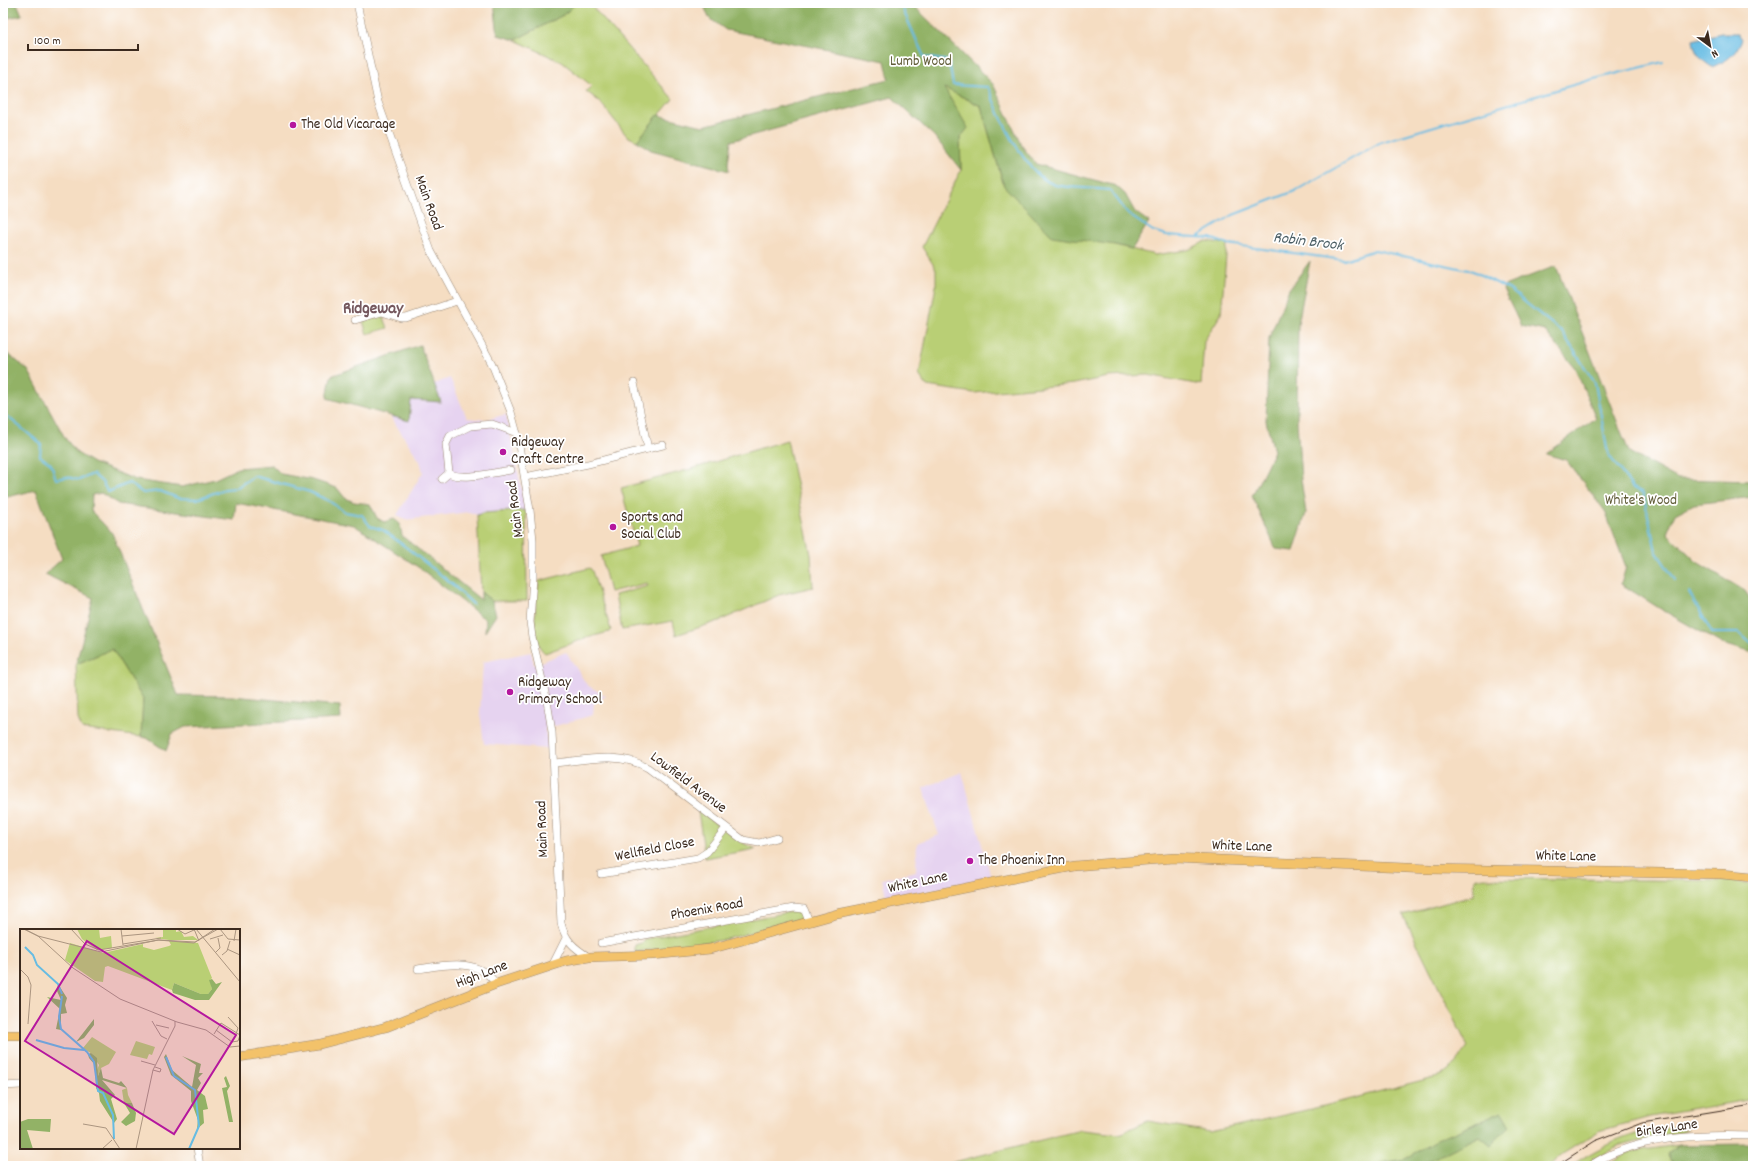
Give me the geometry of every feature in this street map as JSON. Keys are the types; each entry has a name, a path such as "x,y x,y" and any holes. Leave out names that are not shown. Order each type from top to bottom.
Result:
{"main road":[{"name":"White Lane","path":"739,942 809,921 1038,872 1105,862 1174,858 1430,869 1722,874 1753,877"},
{"name":"High Lane","path":"240,1057 283,1051 357,1036 386,1027 496,984 553,964 589,957 653,955 710,949 739,942"},
{"path":"3,1035 20,1035"}],"street":[{"name":"Main Road","path":"357,3 378,102 431,251 492,364 511,412 517,433 525,477 533,540 533,577 530,622 552,732 561,923 566,938"},
{"path":"355,320 382,312 401,318 406,318 457,301"},
{"path":"634,383 648,449"},
{"path":"449,473 446,444 450,436 456,432 470,426 492,424 517,433"},
{"path":"525,477 663,445"},
{"path":"449,473 453,476 467,476 511,470"},
{"path":"442,479 449,473"},
{"name":"Lowfield Avenue","path":"554,763 610,758 632,760 648,768 736,836 750,843 759,843 777,838"},
{"name":"Wellfield Close","path":"601,874 698,858 707,852 726,828"},
{"name":"Phoenix Road","path":"601,943 794,908 804,909 809,921"},
{"path":"553,964 566,938 573,947 589,957"},
{"path":"418,969 459,964 487,973 496,984"},
{"path":"3,1086 20,1085"},
{"name":"Birley Lane","path":"1590,1166 1616,1151 1649,1143 1706,1136 1753,1136"},
{"path":"197,1149 200,1166"}],"shaded area":[{"path":"450,378 467,418 486,420 506,414 526,510 483,513 477,515 469,512 405,520 397,515 423,472 420,461 390,416 409,421 411,400 441,401 434,384"},
{"name":"Ridgeway Primary School","path":"531,652 534,665 566,652 587,685 606,696 594,703 593,715 545,729 549,749 484,744 480,713 483,662"},
{"path":"962,772 991,877 887,900 882,879 916,871 917,843 939,835 923,788"}],"green space":[{"path":"3,3 17,3 22,15 3,19"},
{"path":"494,3 576,3 565,14 515,40 498,35"},
{"path":"576,3 589,3 673,99 637,141 627,136 600,102 586,91 592,86 562,62 515,40 565,14"},
{"name":"Lumb Wood","path":"703,3 911,3 993,84 1022,146 1036,164 1116,186 1125,194 1135,212 1149,222 1132,249 1115,245 1052,236 1004,186 981,106 944,88 968,128 960,138 961,170 934,136 892,97 731,141 728,164 729,171 651,150 637,141 658,115 703,126 889,79 885,61 726,30 709,18"},
{"path":"943,87 981,106 1004,186 1115,245 1155,255 1188,250 1206,241 1227,244 1221,314 1204,341 1201,385 1148,375 1108,377 1074,384 974,393 927,386 919,375 936,286 936,269 922,247 961,170 960,138"},
{"path":"1310,261 1298,324 1297,421 1301,479 1306,513 1294,551 1276,549 1252,496 1274,451 1266,421 1269,338 1289,289"},
{"name":"White's Wood","path":"1556,266 1629,452 1678,479 1753,481 1753,497 1694,504 1675,514 1667,533 1697,562 1745,591 1753,603 1753,653 1722,644 1659,608 1621,584 1626,567 1605,511 1566,460 1546,454 1596,418 1575,368 1545,331 1521,326 1503,289 1504,286"},
{"path":"383,315 388,328 367,334 363,321"},
{"path":"420,345 441,402 411,400 409,421 327,398 331,376"},
{"path":"3,350 28,370 65,438 77,453 93,463 136,480 182,487 215,479 238,468 272,465 281,474 313,480 337,488 345,498 354,502 370,504 377,518 384,522 394,519 400,524 402,536 481,600 481,592 492,601 496,615 485,632 486,620 421,569 354,525 236,503 234,520 118,504 101,493 92,495 91,511 112,533 178,695 232,696 340,706 341,719 185,727 172,734 166,751 147,738 141,737 143,699 112,649 76,664 93,598 45,574 62,559 36,490 3,498"},
{"path":"787,440 811,555 813,587 779,595 719,621 676,635 673,621 622,630 615,595 648,586 647,583 610,592 601,556 637,546 621,488 695,468"},
{"path":"526,510 527,601 492,601 481,592 477,515 483,513"},
{"path":"590,568 611,630 609,632 586,638 545,653 540,647 535,629 539,581"},
{"path":"112,649 143,699 141,737 82,729 78,719 76,664"},
{"path":"698,811 745,844 756,849 705,858"},
{"path":"1475,878 1731,881 1753,885 1753,1099 1650,1117 1599,1131 1561,1155 1549,1166 938,1166 1081,1130 1119,1134 1148,1121 1210,1132 1324,1106 1442,1075 1457,1063 1468,1047 1403,915 1474,895"},
{"path":"795,911 804,914 803,919 723,940 635,952 635,945 644,942 644,939"},
{"path":"1502,1112 1510,1126 1491,1145 1480,1136 1418,1166 1345,1166 1375,1164 1405,1159 1437,1140"},
{"path":"1673,1127 1687,1130 1620,1146 1597,1157 1585,1166 1571,1166 1594,1151 1619,1140 1646,1131"},
{"path":"1753,1144 1753,1163 1723,1166 1678,1166 1673,1163 1668,1154 1679,1145"},
{"path":"1679,1145 1668,1154 1673,1163 1678,1166 1604,1166 1628,1152"}],"water":[{"path":"1721,33 1738,33 1742,39 1737,50 1730,57 1712,67 1699,56 1695,49 1693,40"}],"waterway":[{"name":"Robin Brook","path":"900,3 924,57 949,61 953,85 988,87 999,113 1023,157 1044,179 1055,185 1110,190 1129,215 1153,231 1166,235 1210,238 1227,244 1344,260 1375,250 1473,271 1510,290 1562,332 1595,383 1608,454 1633,488 1643,493 1656,551 1675,580"},
{"path":"1199,236 1233,215 1295,191 1381,142 1590,80 1663,62"},
{"path":"3,417 8,417 41,444 40,456 51,464 56,479 67,477 79,480 93,474 102,482 108,492 129,483 143,493 160,491 178,498 197,499 225,489 236,488 254,476 310,492 329,501 345,512 362,515 370,526 383,530 407,548 452,584 473,604"},
{"name":"Robin Brook","path":"1689,592 1712,633 1739,633 1753,645"}],"tram line":[{"path":"1556,1166 1595,1141 1642,1123 1753,1105"}],"place":[{"name":"The Old Vicarage","path":"293,125"},
{"name":"Ridgeway Craft Centre","path":"503,452"},
{"name":"Sports and Social Club","path":"613,527"},
{"name":"Ridgeway Primary School","path":"510,692"},
{"name":"The Phoenix Inn","path":"970,861"}],"district":[{"name":"Ridgeway","path":"373,310"}]}
